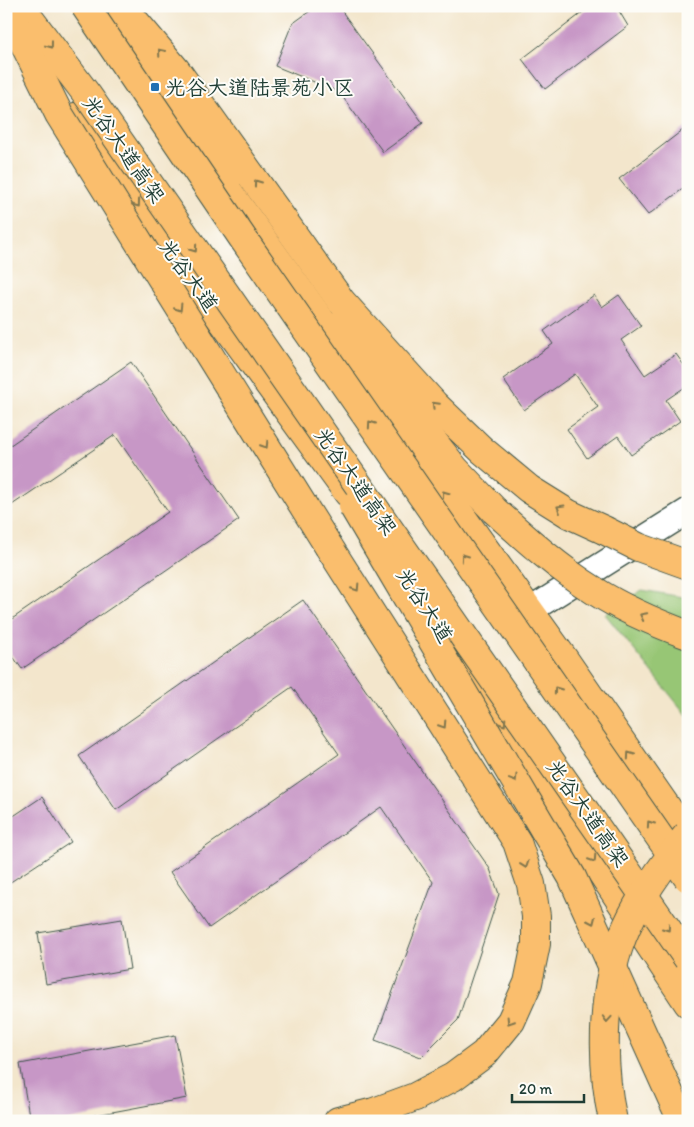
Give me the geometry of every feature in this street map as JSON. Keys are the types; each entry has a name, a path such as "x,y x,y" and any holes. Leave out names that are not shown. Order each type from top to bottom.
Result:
{"main road":[{"name":"光谷大道高架","path":"20,6 88,96 514,706 688,959"},
{"name":"光谷大道高架","path":"85,6 249,248 688,878"},
{"path":"101,6 160,95 529,611 688,838"},
{"path":"101,6 332,313 454,469 494,510 552,562 596,592 655,622 688,635"},
{"path":"122,6 176,70 341,300 434,404 482,450 529,489 569,514 638,547 688,565"},
{"path":"6,8 59,114 319,531 517,842 531,884 536,916 536,944 528,983 511,1021 484,1054 453,1077 415,1097 374,1112 338,1121"},
{"name":"光谷大道","path":"6,23 372,526 688,1003"},
{"path":"250,330 572,877 682,1121"},
{"path":"613,1121 606,1070 606,1022 611,979 627,926 661,868 688,834"},
{"path":"668,1121 688,1119"}],"street":[{"path":"529,611 688,511"}],"green space":[{"path":"642,590 688,598 688,717 605,614"}],"building":[{"path":"317,6 338,6 423,123 383,152 339,92 275,66 292,24"},
{"path":"591,6 616,6 628,26 545,89 522,59"},
{"path":"688,126 688,185 648,215 619,179"},
{"path":"594,295 602,307 619,295 641,326 621,340 645,375 676,354 688,371 688,385 666,400 680,421 631,455 618,436 587,458 567,429 598,407 575,374 524,410 503,379 553,344 544,331"},
{"path":"131,362 239,520 22,669 6,647 6,623 168,512 115,435 6,509 6,448"},
{"path":"303,600 490,869 499,894 458,1020 421,1057 375,1040 433,882 381,807 209,928 170,872 339,754 292,687 116,810 79,756"},
{"path":"42,797 71,842 6,885 6,821"},
{"path":"122,919 130,969 46,984 38,933"},
{"path":"175,1035 187,1098 64,1121 30,1121 20,1064"}],"place":[{"name":"光谷大道陆景苑小区","path":"155,87"}]}
